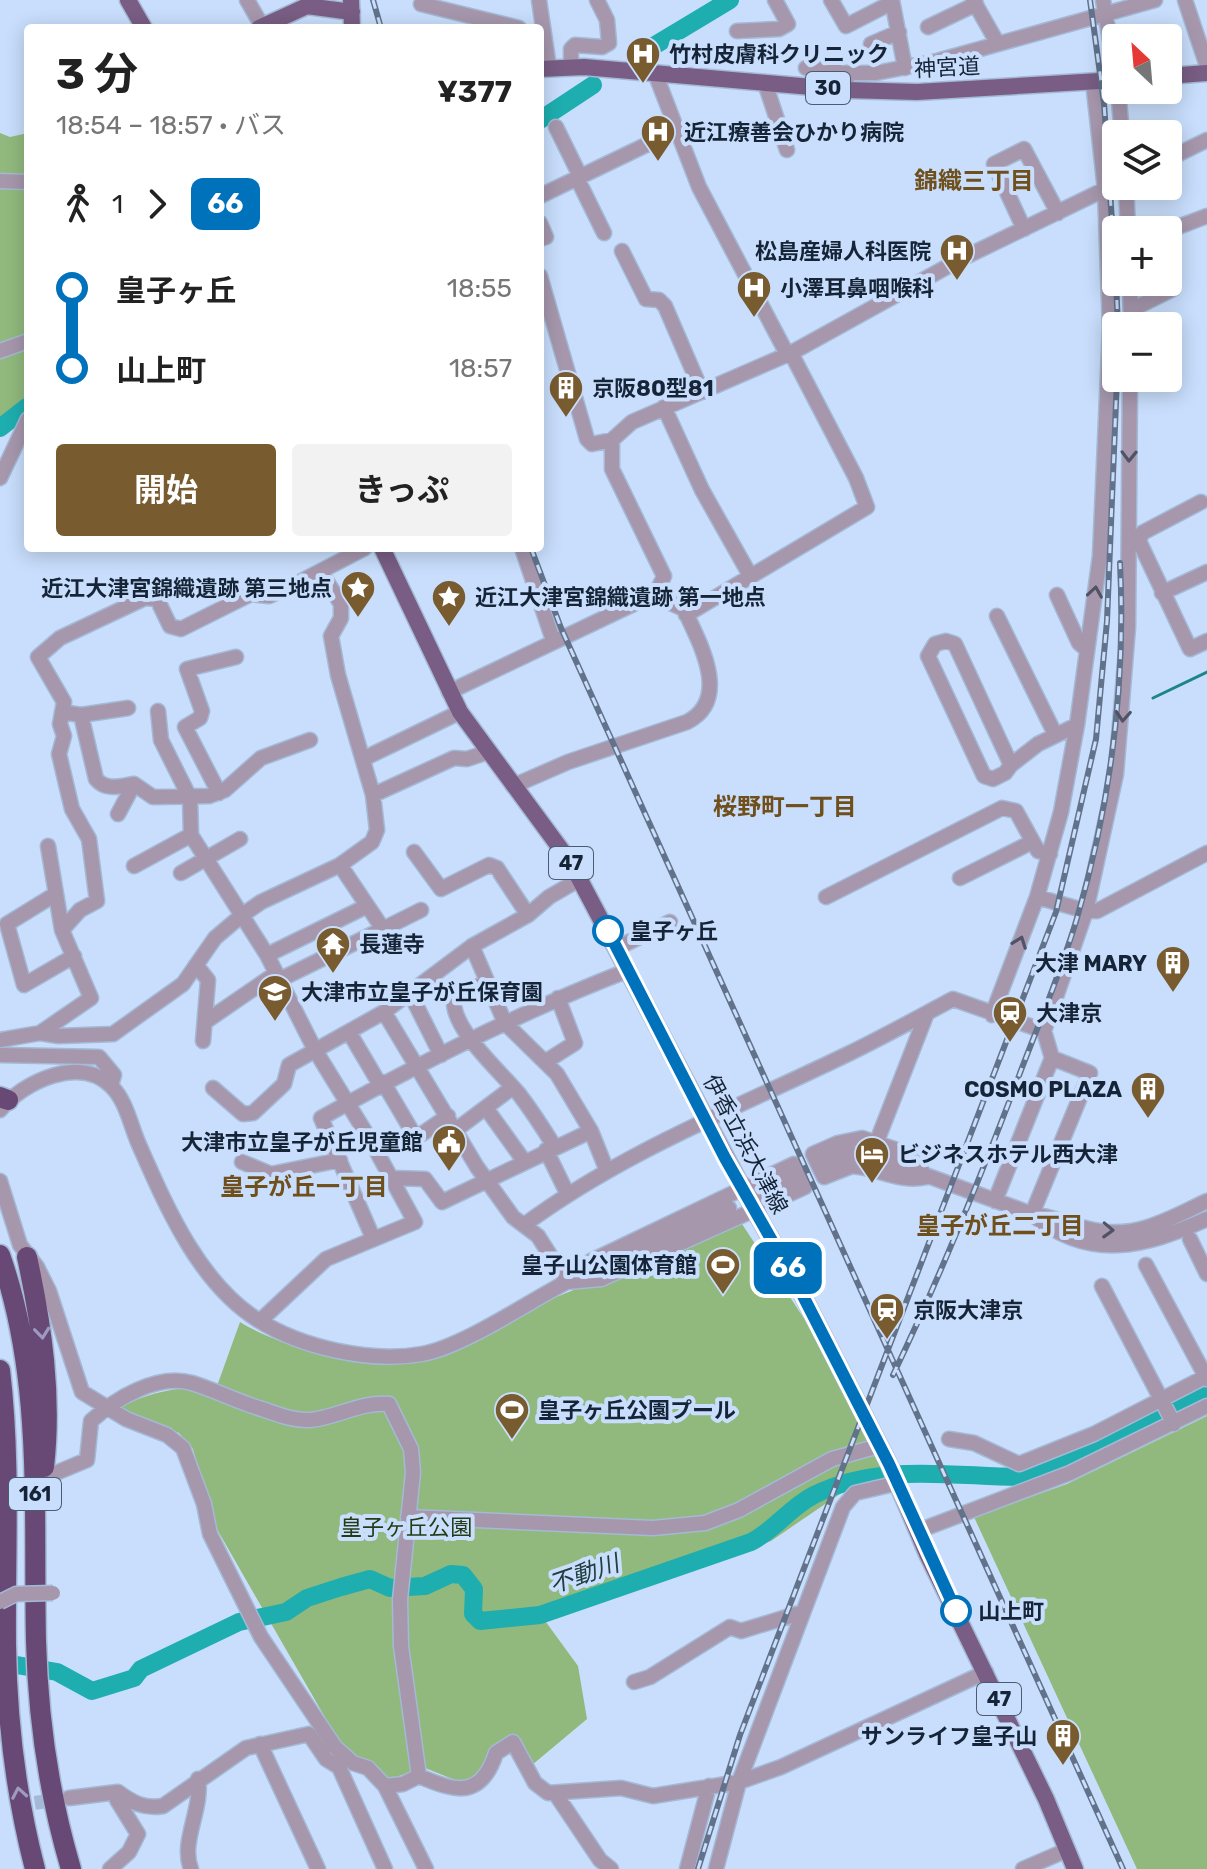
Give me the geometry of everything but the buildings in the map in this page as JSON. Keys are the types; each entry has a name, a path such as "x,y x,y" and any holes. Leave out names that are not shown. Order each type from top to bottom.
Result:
{"highway":[{"name":"161","path":"0,1255 16,1309 32,1412 40,1700 47,1768 71,1869"},
{"path":"27,1257 39,1306 48,1402 37,1526"},
{"name":"161","path":"0,1370 7,1472 6,1647 9,1692 16,1775 35,1869"}],"main road":[{"path":"128,0 142,24"},
{"path":"267,24 307,6 352,13"},
{"name":"神宮道","path":"544,69 571,67 765,83 846,81 917,92 1102,79"},
{"path":"1182,75 1207,73"},
{"name":"伊香立浜大津線","path":"384,552 460,712 580,879 800,1290 889,1464 1075,1869"}],"street":[{"path":"247,0 259,24"},
{"path":"539,0 541,24"},
{"path":"571,67 571,49 575,45 602,47 609,43 607,20 597,0"},
{"path":"737,31 779,29 788,24 775,0"},
{"path":"831,0 846,26 891,2 905,68"},
{"path":"806,68 846,81 998,44 1104,7 1155,0"},
{"path":"1185,0 1207,66"},
{"path":"928,27 975,2 998,44"},
{"path":"421,4 503,24"},
{"path":"871,44 899,32"},
{"path":"655,73 675,131 703,196 856,478 867,507 811,537 686,615"},
{"path":"1093,81 1102,134"},
{"path":"765,83 787,150"},
{"path":"556,127 604,233"},
{"path":"544,194 675,131"},
{"path":"1182,152 1207,140"},
{"path":"1024,229 994,164 1024,149 1058,213"},
{"path":"0,181 24,182"},
{"path":"544,290 587,439 592,444 612,440 624,427 664,407 789,353 1102,191"},
{"path":"992,1015 1050,854 1077,725 1100,556 1110,328 1111,200"},
{"path":"1182,225 1207,216"},
{"path":"622,251 646,299 659,300 665,306 702,392"},
{"path":"1130,296 1131,310 1159,296"},
{"path":"0,351 24,342"},
{"path":"995,1201 1052,1058 1044,1031 1086,911 1109,817 1122,731 1128,627 1130,392"},
{"path":"664,407 702,490 751,577"},
{"path":"0,478 24,427"},
{"path":"449,692 553,640 655,596 664,576 615,478 611,458 612,440"},
{"path":"1100,556 1131,545 1142,533 1205,506"},
{"path":"1131,545 1162,593 1190,649 1207,641"},
{"path":"62,930 80,910 97,901 89,839 72,809 59,754 64,736 64,702 38,657 60,638 145,598 157,599 170,626 181,629 251,594 269,596 358,552"},
{"path":"523,552 553,640"},
{"path":"0,1040 40,1033 113,1034 183,984 215,938 241,916 261,902 340,865 372,842 377,830 373,795 338,675 331,636 341,618 341,604 321,572"},
{"path":"1162,593 1207,572"},
{"path":"1057,595 1079,643 1086,649"},
{"path":"513,786 568,762 687,722 701,712 709,698 706,661 684,609 655,596"},
{"path":"997,616 1055,734"},
{"path":"1011,765 955,644 946,641 935,644 928,656 984,776 993,779 1005,773 1011,765 1055,734 1077,725"},
{"path":"219,793 185,727 200,718 202,711 187,669 236,657"},
{"path":"62,712 81,715 128,708"},
{"path":"158,711 161,740 190,798 191,835 267,955 315,1050 415,1222 326,1259 260,1321"},
{"path":"363,759 460,712"},
{"path":"81,715 96,779 109,787 134,784 153,797 190,798 219,793 261,758 310,740"},
{"path":"373,795 441,763 488,752"},
{"path":"118,814 134,784"},
{"path":"826,897 1002,808 1016,811 1038,851 1050,854"},
{"path":"134,866 191,835"},
{"path":"181,873 240,839"},
{"path":"960,878 1032,842"},
{"path":"40,1033 91,998 62,930 48,846"},
{"path":"414,852 441,889 489,865 497,868 528,915"},
{"path":"1037,897 1086,911 1097,911 1207,853"},
{"path":"340,865 383,929"},
{"path":"213,1088 243,1114 253,1113 284,1084 289,1065 384,1012 472,946 528,915 549,897 580,879"},
{"path":"54,895 7,924 24,985 74,956"},
{"path":"267,955 367,906"},
{"path":"205,1022 277,977 421,910"},
{"path":"617,948 670,922"},
{"path":"472,946 505,1023 545,1062 591,1131 607,1171"},
{"path":"196,965 208,980 203,1041"},
{"path":"373,1238 321,1118 381,1082 417,1068 470,1039 558,998 629,970"},
{"path":"487,982 454,998 453,1005 470,1039 513,1087 550,1148 567,1193"},
{"path":"410,993 441,1055"},
{"path":"545,1062 575,1043 558,998"},
{"path":"524,1225 567,1193 707,1118 847,1055 953,999 1044,1031"},
{"path":"384,1012 488,1182 513,1217 538,1236 567,1282"},
{"path":"877,1141 927,1013"},
{"path":"349,1032 416,1138 486,1108 513,1087"},
{"path":"0,1055 99,1057 114,1075 111,1085"},
{"path":"1032,1214 1090,1073 1052,1058"},
{"path":"3,1102 23,1089 65,1072 87,1073 111,1085 120,1098 163,1198 198,1259 243,1309 260,1321 304,1341 381,1357 403,1357 449,1345 567,1282 729,1208"},
{"path":"486,1108 524,1161"},
{"path":"392,1178 425,1179 442,1202 591,1131"},
{"path":"848,1139 877,1141 906,1153 927,1177 910,1180 890,1178 852,1166 824,1177 813,1154 848,1139"},
{"path":"822,1164 847,1154 862,1153 1032,1214 1056,1217 1100,1232 1147,1229 1207,1201"},
{"path":"242,1162 271,1174 340,1160"},
{"path":"567,1282 601,1279 794,1177"},
{"path":"0,1181 20,1245 49,1291 82,1392 106,1408 167,1435 183,1448 204,1504 210,1534 261,1637 347,1768 385,1869"},
{"path":"567,1282 591,1261 750,1198"},
{"path":"1032,1214 1053,1231 1103,1247 1166,1237 1207,1219"},
{"path":"1190,1239 1207,1274"},
{"path":"949,1439 974,1443 1013,1463 1024,1462 1094,1434 1206,1377 1146,1265"},
{"path":"1102,1286 1174,1424"},
{"path":"51,1475 87,1460 91,1421 106,1408 147,1387 173,1381 191,1383 222,1397 299,1419 389,1404 411,1449 413,1472 400,1600 401,1646 419,1776"},
{"path":"918,1531 1104,1457 1207,1406"},
{"path":"1094,1434 1104,1457"},
{"path":"408,1517 653,1528 705,1523 739,1510 832,1459 879,1446"},
{"path":"1024,1462 1032,1486"},
{"path":"716,1869 739,1782 850,1495 897,1482"},
{"path":"0,1602 16,1594 53,1593"},
{"path":"634,1682 650,1677 730,1627 741,1631 803,1612"},
{"path":"385,1786 403,1784 419,1776 450,1789 468,1789 489,1772 502,1746 513,1742 535,1783 548,1793 621,1788 653,1796 739,1782 781,1767 934,1700 986,1672"},
{"path":"69,1798 118,1792 135,1804 151,1808 163,1806 231,1756 260,1744 309,1734 326,1759 347,1768 368,1768 385,1786 426,1869"},
{"path":"260,1744 318,1869"},
{"path":"191,1869 189,1843 201,1797 198,1779"},
{"path":"687,1869 709,1786"},
{"path":"110,1869 129,1852 138,1834 117,1800 118,1792"},
{"path":"555,1793 600,1860 611,1869"},
{"path":"1023,1869 1067,1850"}],"green space":[{"path":"0,133 10,137 24,134 24,398 0,420"},
{"name":"皇子ヶ丘公園","path":"740,1221 805,1320 891,1478 850,1487 771,1541 543,1618 578,1666 587,1719 532,1765 517,1736 493,1745 482,1770 465,1784 425,1768 386,1780 338,1740 214,1524 193,1449 179,1433 118,1408 166,1391 217,1386 240,1322 278,1340 325,1355 374,1363 416,1362 452,1350 554,1298"},
{"path":"1207,1416 1207,1869 1137,1869 974,1517 1067,1484"}],"waterway":[{"path":"642,53 730,0"},
{"path":"544,117 593,85"},
{"path":"0,428 24,409"},
{"path":"1153,698 1207,672"},
{"name":"不動川","path":"0,1662 57,1672 92,1691 134,1678 141,1669 239,1622 286,1612 307,1598 370,1579 390,1588 425,1586 451,1574 463,1575 474,1589 473,1614 480,1621 540,1615 751,1542 805,1500 839,1485 889,1475 1019,1477 1043,1471 1140,1428 1207,1390"}],"tunnel":[{"path":"14,1806 61,1799"}],"railway":[{"path":"373,0 380,24"},
{"path":"1090,0 1104,103 1112,216"},
{"path":"1117,296 1117,312"},
{"path":"698,1869 740,1735 1056,912 1096,739 1107,621 1116,392"},
{"path":"532,552 561,628 1123,1869"},
{"path":"893,1375 986,1161 1077,918 1099,830 1114,742 1121,653 1120,563"}],"bus line":[{"name":"66","path":"608,931 705,1114 733,1174 800,1290 889,1464 927,1554 956,1611"}],"place":[{"name":"竹村皮膚科クリニック","path":"643,85"},
{"name":"近江療善会ひかり病院","path":"658,163"},
{"name":"松島産婦人科医院","path":"957,282"},
{"name":"小澤耳鼻咽喉科","path":"754,319"},
{"name":"京阪80型81","path":"566,419"},
{"name":"近江大津宮錦織遺跡 第三地点","path":"358,619"},
{"name":"近江大津宮錦織遺跡 第一地点","path":"449,628"},
{"name":"皇子ヶ丘","path":"608,931"},
{"name":"長蓮寺","path":"333,975"},
{"name":"大津 MARY","path":"1173,994"},
{"name":"大津市立皇子が丘保育園","path":"275,1023"},
{"name":"大津京","path":"1010,1044"},
{"name":"COSMO PLAZA","path":"1148,1120"},
{"name":"大津市立皇子が丘児童館","path":"449,1173"},
{"name":"ビジネスホテル西大津","path":"872,1185"},
{"name":"皇子山公園体育館","path":"723,1296"},
{"name":"京阪大津京","path":"887,1341"},
{"name":"皇子ヶ丘公園プール","path":"512,1441"},
{"name":"山上町","path":"956,1611"},
{"name":"サンライフ皇子山","path":"1063,1767"}],"district":[{"name":"錦織三丁目","path":"974,181"},
{"name":"桜野町一丁目","path":"785,807"},
{"name":"皇子が丘一丁目","path":"304,1187"},
{"name":"皇子が丘二丁目","path":"1000,1226"}]}
